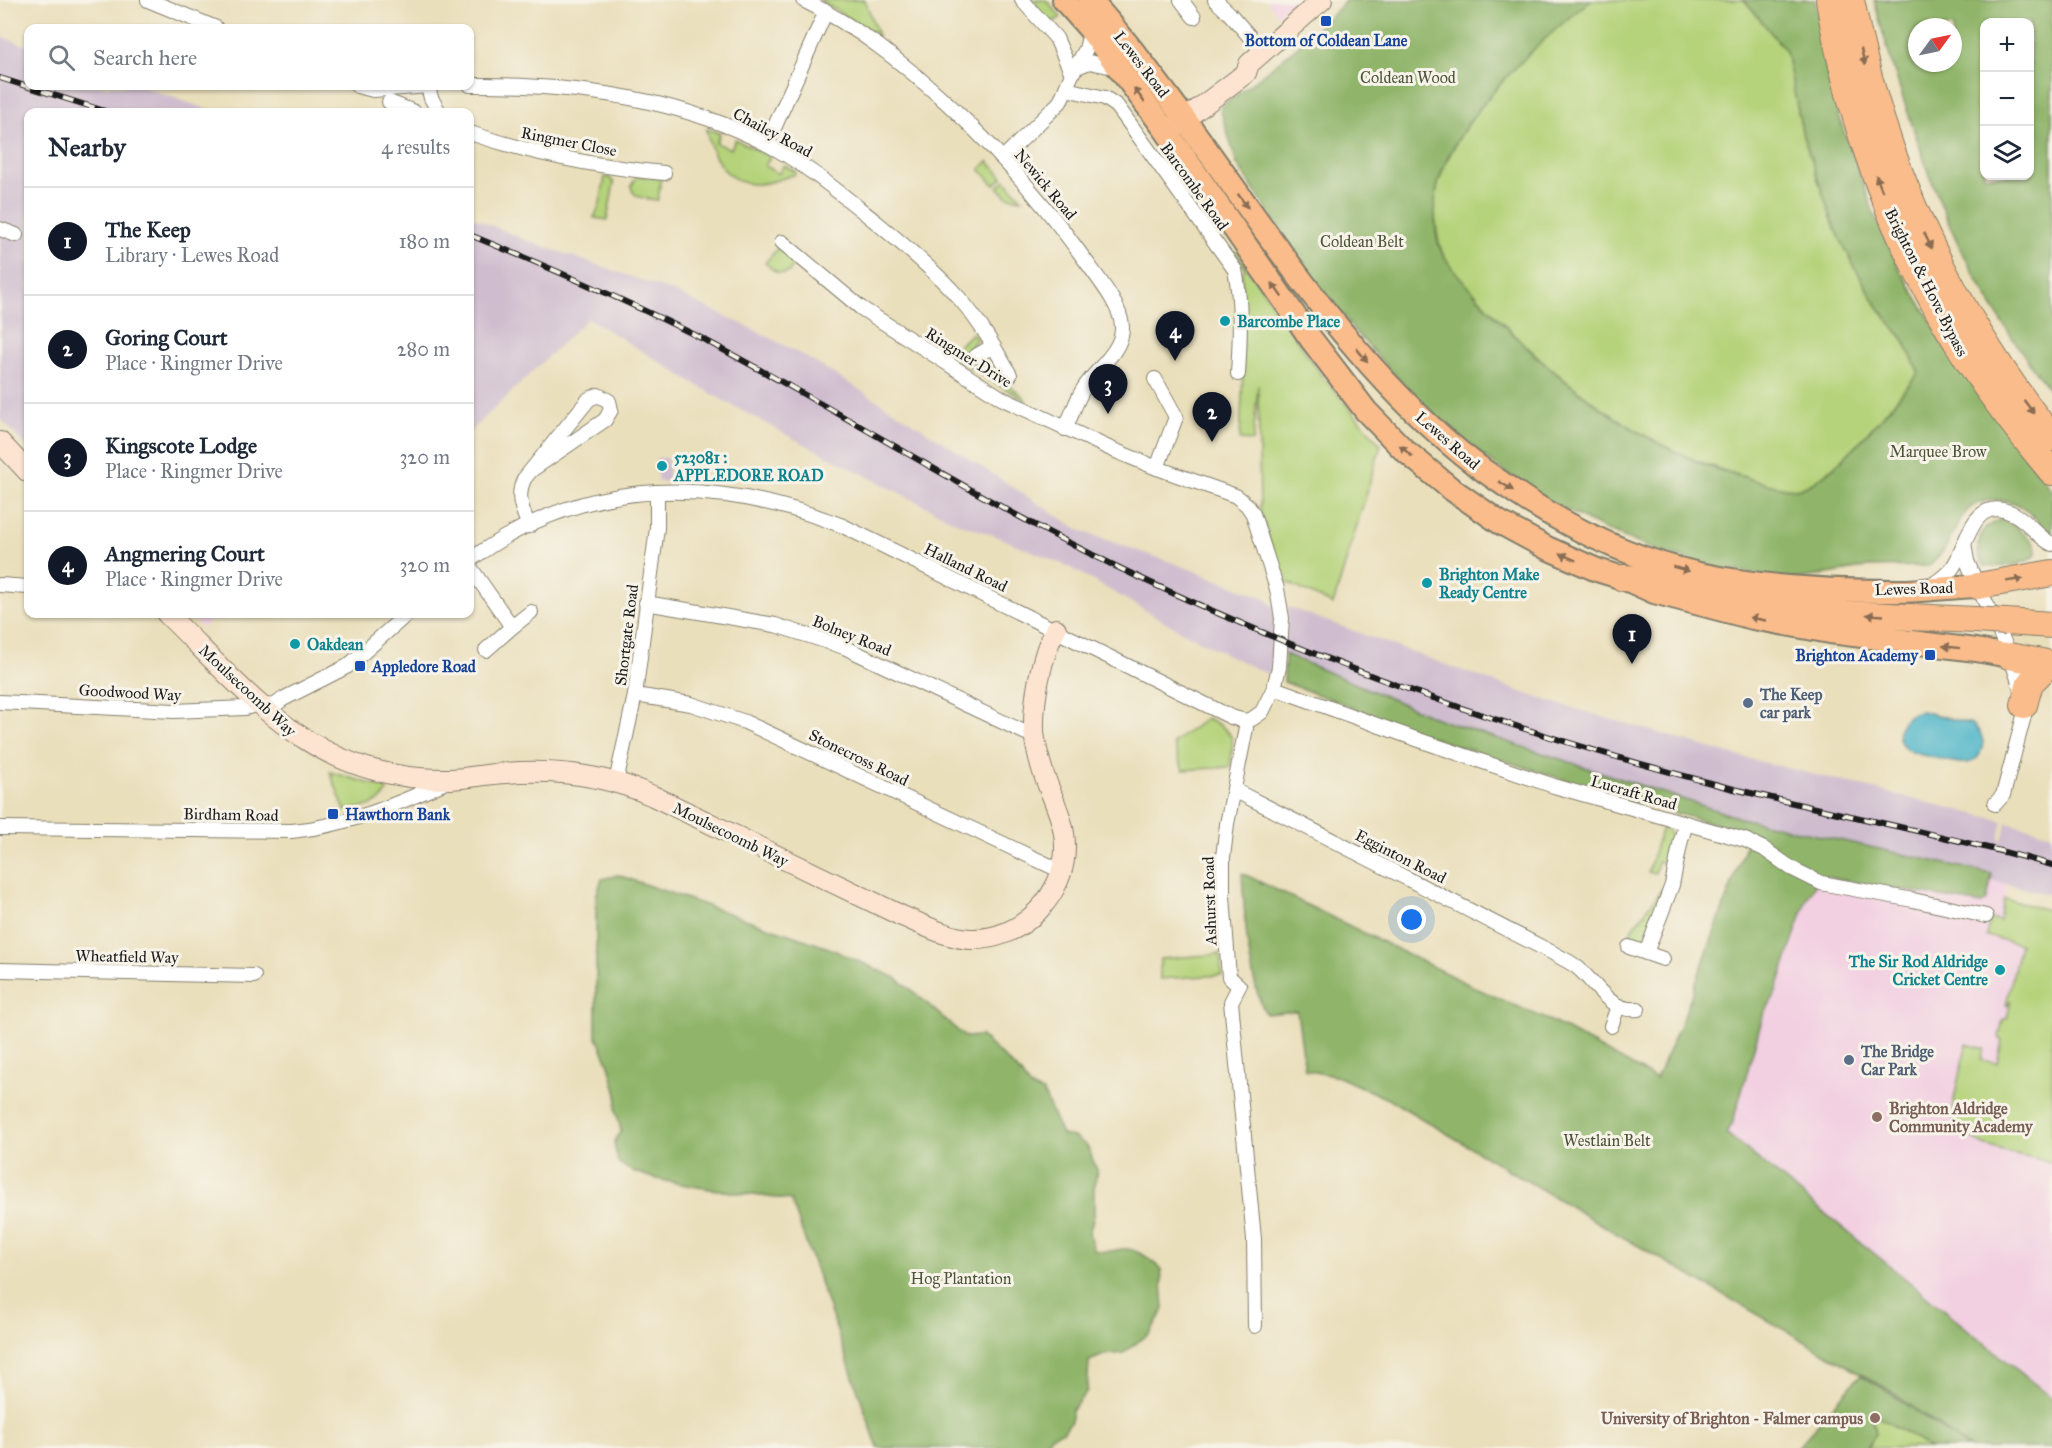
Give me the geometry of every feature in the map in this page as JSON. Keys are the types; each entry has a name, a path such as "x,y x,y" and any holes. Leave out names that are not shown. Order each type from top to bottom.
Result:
{"highway":[{"name":"Brighton & Hove Bypass","path":"1829,0 1843,67 1866,146 1888,206 1911,256 1966,358 2052,472"},
{"name":"Brighton & Hove Bypass","path":"1851,0 1861,50 1884,131 1900,176 1926,236 1953,291 1986,346 2052,438"},
{"path":"1978,586 2052,573"},
{"path":"1623,578 1655,580 1764,604 1834,612 2052,625"},
{"path":"2009,656 2050,664"},
{"path":"2024,705 2030,683 2050,664"}],"main road":[{"name":"Lewes Road","path":"1064,0 1085,16 1119,68 1172,121 1378,374 1432,428 1488,475 1577,529 1630,553 1697,573 1736,580 1808,587 1891,591 1978,586"},
{"name":"Lewes Road","path":"1090,0 1172,121 1311,339 1366,411 1403,449 1450,488 1499,522 1547,548 1654,592 1753,618 1830,632 2009,656"}],"street":[{"path":"148,0 206,24"},
{"name":"Newick Road","path":"803,0 864,34 890,53 963,119 1003,158 1067,235 1103,286 1122,321 1122,335 1119,344 1084,388 1065,429"},
{"path":"1022,0 1056,38 1075,70"},
{"path":"1181,0 1194,16"},
{"path":"1215,0 1229,13 1256,58"},
{"path":"1172,121 1240,65 1256,58 1322,0"},
{"path":"767,144 826,11"},
{"path":"1003,158 1056,108 1088,45 1085,16"},
{"path":"1075,70 1089,62 1119,68"},
{"name":"Chailey Road","path":"474,85 549,87 619,97 706,117 767,144 814,173 916,257 961,300 1010,375"},
{"name":"Barcombe Road","path":"1066,89 1105,98 1117,106 1233,267 1238,283 1246,343 1238,374"},
{"path":"430,90 431,98 437,108"},
{"path":"389,102 404,108"},
{"name":"Ringmer Close","path":"474,134 510,147 552,156 625,169 664,173"},
{"path":"0,229 16,235"},
{"name":"Ringmer Drive","path":"782,242 861,308 983,387 1065,429 1157,468 1236,496 1247,505 1255,520 1282,611 1279,667 1274,688"},
{"path":"976,356 993,346"},
{"path":"1155,379 1176,417 1157,468"},
{"path":"529,526 521,507 519,494 524,479 589,399 598,395 609,401 611,410 605,420 533,469"},
{"path":"0,442 24,468"},
{"path":"474,557 496,542 556,513 626,495 657,492"},
{"name":"Shortgate Road","path":"616,782 635,695 657,528 657,492"},
{"name":"Halland Road","path":"657,492 704,492 749,498 816,515 867,537 1231,717 1245,721"},
{"path":"1926,590 1953,567 1972,524 1986,512 1994,510 2010,512 2052,544"},
{"path":"1964,543 1967,561 2017,676 2024,705 2024,716 2003,795 1995,804"},
{"path":"474,573 512,627"},
{"path":"0,585 24,587"},
{"name":"Bolney Road","path":"646,603 775,624 844,647 1015,728 1034,732"},
{"path":"486,650 531,612"},
{"name":"Moulsecoomb Way","path":"171,618 258,704 293,733 356,766 389,774 452,779 488,774 537,772 616,782 652,796 902,916 952,936 972,939 987,938 1022,924 1045,904 1057,885 1061,871 1065,853 1064,833 1043,771 1034,732 1035,712 1046,654 1056,629"},
{"path":"258,704 274,706 283,699 332,675 367,650 403,618"},
{"path":"1245,721 1262,712 1274,688"},
{"name":"Lucraft Road","path":"1274,688 1416,740 1544,782 1745,840 1821,883 1986,916"},
{"name":"Stonecross Road","path":"635,695 691,704 745,722 1061,871"},
{"name":"Goodwood Way","path":"0,702 174,711 245,708 258,704"},
{"name":"Ashurst Road","path":"1245,721 1246,728 1224,840 1222,886 1230,977 1239,986 1231,1002 1254,1239 1255,1326"},
{"name":"Birdham Road","path":"0,828 310,830 402,802 452,779"},
{"name":"Egginton Road","path":"1234,790 1550,959 1580,970 1618,1006"},
{"path":"1646,953 1670,892 1686,823"},
{"path":"1629,947 1663,959"},
{"name":"Wheatfield Way","path":"0,970 254,975"},
{"path":"1611,1026 1618,1006 1629,1010 1638,1009"}],"shaded area":[{"path":"1267,0 1295,0 1277,15"},
{"path":"0,36 24,45 24,90 152,90 203,108 24,108 24,444 0,418"},
{"path":"474,218 523,239 674,292 761,333 804,356 898,413 1081,531 1265,598 1276,609 1274,631 1286,637 1288,607 1535,697 1730,754 2003,821 1999,839 2002,840 2007,822 2052,834 2052,895 1903,859 1626,799 1284,682 1285,654 1273,650 1270,675 1238,660 1181,631 1071,568 996,536 958,523 785,434 715,396 588,318 474,428"},
{"name":"523081 : APPLEDORE ROAD","path":"656,458 667,458 669,481 658,482"},
{"path":"192,618 213,618 202,628"},
{"name":"Brighton Aldridge Community Academy","path":"1745,848 1903,859 2008,884 2006,899 2052,911 2052,1398 1726,1133 1685,1013"}],"green space":[{"path":"819,0 865,0 878,36"},
{"path":"1029,0 1046,0 1061,17 1050,24"},
{"path":"1346,0 1591,0 1517,66 1469,122 1451,152 1439,181 1435,209 1440,249 1459,276 1526,347 1583,395 1613,416 1677,453 1711,467 1771,485 1800,489 1819,479 1850,452 1919,373 1903,339 1878,307 1834,226 1803,136 1786,51 1744,0 1815,0 1827,74 1838,115 1876,219 1900,270 1948,349 2019,449 2052,490 2052,533 2017,504 2000,500 1984,501 1969,509 1959,521 1945,548 1929,566 1869,567 1792,580 1708,566 1653,549 1604,529 1551,502 1470,446 1401,382 1353,329 1299,258 1237,164 1220,108 1301,43"},
{"path":"1591,0 1744,0 1786,51 1803,136 1834,226 1878,307 1903,339 1919,373 1850,452 1819,479 1805,487 1793,489 1778,487 1708,465 1665,446 1612,415 1586,397 1538,357 1493,313 1456,273 1443,255 1437,232 1435,209 1439,181 1451,152 1492,93 1544,40"},
{"path":"1874,0 2052,0 2052,394 1992,306 1955,237 1926,165"},
{"path":"706,129 720,133 716,143 731,149 735,139 770,157 765,166 778,174 784,165 796,172 794,175 762,184 746,183 737,179 722,167 716,158"},
{"path":"988,161 1003,177 994,185 980,169"},
{"path":"637,176 661,178 658,200 641,198 634,194 631,186"},
{"path":"605,177 610,178 614,183 607,220 594,218 600,204"},
{"path":"1005,180 1022,199 1007,196 998,187"},
{"path":"779,247 791,257 793,264 790,271 783,274 776,272 765,263"},
{"path":"1236,251 1321,375 1381,445 1333,605 1282,580 1260,511 1258,385 1253,441 1240,440 1243,371 1242,273 1245,268 1231,252"},
{"path":"972,333 977,338 966,353 974,365 991,361 1002,380 1026,401 949,355"},
{"path":"2002,520 2019,529 2030,539 2036,550 2035,555 2019,563 1996,567 1985,566 1979,552 1980,538 1988,526"},
{"name":"Westlain Belt","path":"1285,654 1441,720 1740,818 1992,874 1987,900 1982,904 1820,876 1806,901 1775,995 1763,1016 1732,1125 1726,1133 2052,1398 2052,1448 1970,1448 1886,1388 1588,1217 1392,1101 1339,1077 1305,1070 1297,1011 1266,1014 1260,1000 1248,945 1242,873 1478,989 1553,1022 1656,1079 1685,1013 1750,834 1626,799 1448,743 1284,682"},
{"path":"1207,718 1223,728 1231,737 1230,767 1183,770 1173,743"},
{"path":"330,772 387,790 381,800 376,803 345,811"},
{"path":"1662,827 1670,834 1671,854 1669,864 1658,861 1655,874 1648,872"},
{"name":"Hog Plantation","path":"618,875 829,948 896,978 965,1037 981,1036 1021,1074 1029,1087 1043,1092 1062,1135 1074,1137 1087,1146 1097,1170 1094,1216 1089,1233 1094,1250 1106,1252 1133,1250 1161,1268 1164,1309 1150,1333 1123,1353 1104,1355 1089,1361 1087,1391 1071,1411 1071,1421 1064,1431 1051,1436 1043,1448 878,1448 791,1200 673,1183 630,1170 618,1162 614,1143 621,1131 616,1110 617,1095 609,1065 596,1035 596,896 602,879"},
{"path":"1663,888 1666,889 1645,937 1636,943 1628,941 1632,929"},
{"path":"2004,899 2052,911 2052,1162 2009,1153 1978,1142 1957,1125 1953,1113 1956,1089 1967,1044 1984,1049 1981,1060 1997,1063 2002,1041 1999,1037 2003,1019 2007,1019 2011,1001 2008,1006 2006,1005 2020,944 1986,936 1990,919 2000,921"},
{"path":"1220,954 1222,975 1160,979 1160,959"},
{"name":"University of Brighton - Falmer campus","path":"1860,1375 1883,1388 1968,1448 1929,1448 1871,1413 1876,1433 1867,1448 1797,1448"},
{"path":"1871,1412 1929,1448 1867,1448 1876,1433"}],"water":[{"path":"1921,711 1972,724 1980,732 1983,741 1977,758 1971,762 1956,763 1911,752 1905,748 1899,737 1901,725 1909,716"}],"railway":[{"path":"0,78 24,86"},
{"path":"38,90 95,108"},
{"path":"474,237 584,283 697,336 1053,535 1155,585 1293,645 1453,705 1616,757 1726,787 2052,865"}],"place":[{"name":"Bottom of Coldean Lane","path":"1326,21"},
{"name":"Barcombe Place","path":"1225,321"},
{"name":"Angmering Court","path":"1175,361"},
{"name":"Kingscote Lodge","path":"1108,414"},
{"name":"Goring Court","path":"1212,442"},
{"name":"523081 : APPLEDORE ROAD","path":"662,466"},
{"name":"Brighton Make Ready Centre","path":"1427,583"},
{"name":"Oakdean","path":"295,644"},
{"name":"Brighton Academy","path":"1930,655"},
{"name":"The Keep","path":"1632,664"},
{"name":"Appledore Road","path":"360,666"},
{"name":"The Keep car park","path":"1748,703"},
{"name":"Hawthorn Bank","path":"333,814"},
{"name":"The Sir Rod Aldridge Cricket Centre","path":"2000,970"},
{"name":"The Bridge Car Park","path":"1849,1060"},
{"name":"Brighton Aldridge Community Academy","path":"1877,1117"},
{"name":"University of Brighton - Falmer campus","path":"1875,1418"}],"park label":[{"name":"Coldean Wood","path":"1408,77"},
{"name":"Coldean Belt","path":"1362,241"},
{"name":"Marquee Brow","path":"1938,451"}]}
